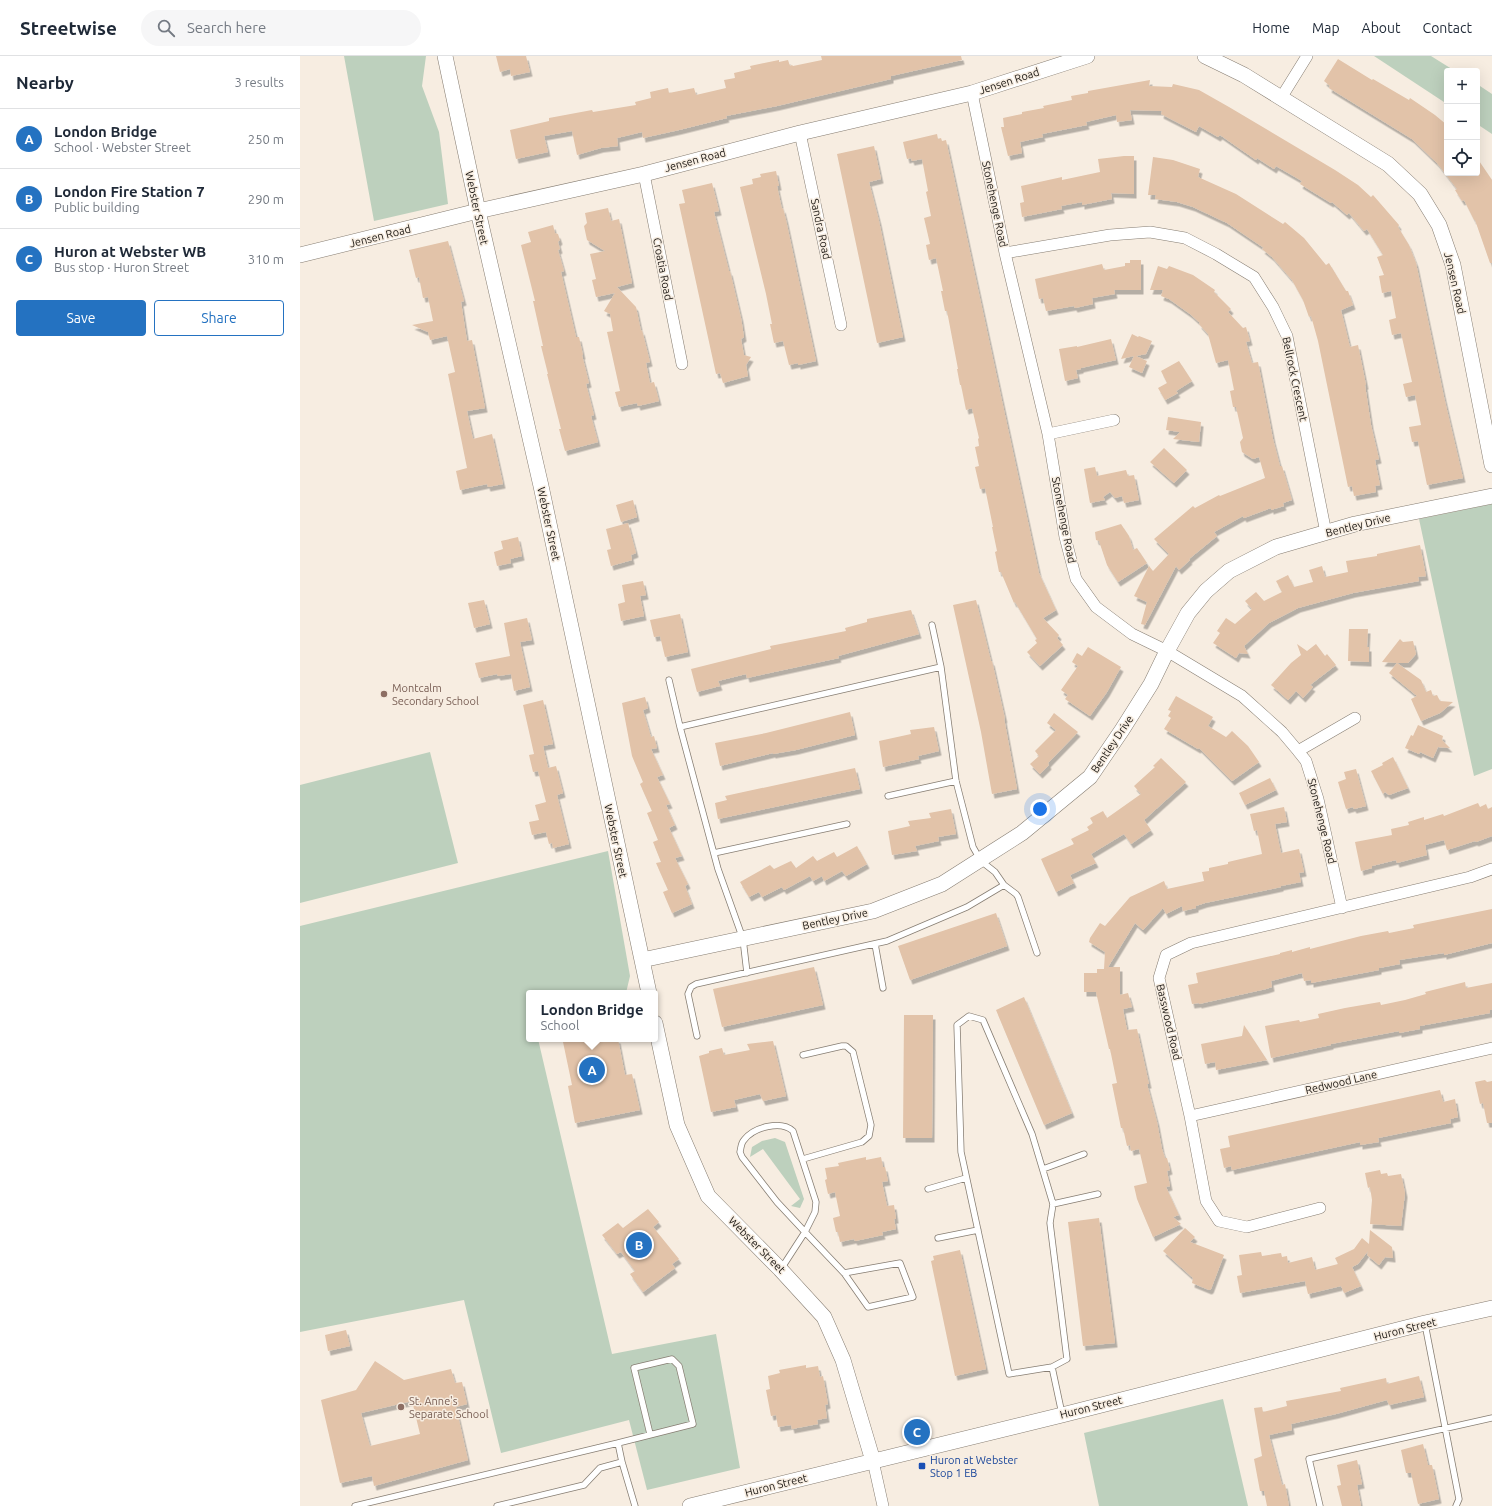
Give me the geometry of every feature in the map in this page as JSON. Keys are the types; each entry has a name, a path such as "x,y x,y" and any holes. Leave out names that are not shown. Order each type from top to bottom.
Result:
{"street":[{"name":"Webster Street","path":"445,56 478,212 541,486 647,990"},
{"name":"Jensen Road","path":"300,255 644,174 800,133 972,93 1087,56"},
{"name":"Jensen Road","path":"1205,56 1244,75 1388,164 1420,194 1439,225 1453,265 1492,465"},
{"path":"1281,98 1307,56"},
{"name":"Stonehenge Road","path":"972,93 1005,253 1048,434 1065,537 1076,579 1096,607 1132,634 1167,651 1242,696 1282,732 1298,751 1306,761 1318,799 1342,908"},
{"name":"Sandra Road","path":"800,133 841,325"},
{"name":"Croatia Road","path":"644,174 682,364"},
{"name":"Bellrock Crescent","path":"1005,253 1110,235 1150,232 1185,238 1216,254 1254,277 1273,307 1287,336 1326,532"},
{"path":"1048,434 1114,420"},
{"name":"Bentley Drive","path":"642,960 873,911 942,884 981,861 1022,833 1090,777 1151,684 1188,613 1206,591 1229,571 1276,547 1326,532 1355,524 1492,496"},
{"path":"1298,751 1355,718"},
{"name":"Basswood Road","path":"1320,1208 1247,1227 1219,1221 1206,1201 1190,1116 1159,978 1166,955 1191,943 1470,878 1492,869"},
{"name":"Webster Street","path":"658,1038 676,1125 708,1196 780,1269 824,1317 843,1360 873,1461"},
{"name":"Redwood Lane","path":"1190,1116 1492,1048"},
{"name":"Huron Street","path":"690,1506 1062,1415 1425,1323 1492,1308"},
{"path":"873,1461 883,1506"}],"lane":[{"path":"932,625 941,667 956,781 973,847 981,861 994,872 1004,885 1016,894 1037,953"},
{"path":"680,727 941,667"},
{"path":"669,680 718,869 743,939 747,973"},
{"path":"888,796 956,781"},
{"path":"714,853 847,824"},
{"path":"697,1036 688,994 691,987 696,984 888,941 967,907 1004,885"},
{"path":"875,944 883,988"},
{"path":"969,1016 983,1020 1032,1134 1053,1204 1050,1223 1067,1359 1052,1367 1009,1374 966,1178 961,1152 957,1026 969,1016"},
{"path":"803,1055 842,1046 853,1052 871,1125 869,1136 862,1142 803,1159"},
{"path":"780,1269 805,1232 815,1212 816,1202 794,1131 790,1128 780,1126 766,1127 751,1134 744,1140 740,1152 742,1158 777,1202 805,1232 844,1273 868,1307 913,1297 900,1263 844,1273"},
{"path":"1043,1169 1084,1154"},
{"path":"928,1190 966,1178"},
{"path":"1053,1204 1098,1194"},
{"path":"938,1238 978,1230"},
{"path":"1425,1323 1459,1499 1456,1506"},
{"path":"355,1506 693,1424 679,1366 672,1359 634,1368 650,1434"},
{"path":"1052,1367 1062,1415"},
{"path":"1320,1506 1309,1460 1492,1418"},
{"path":"618,1443 635,1506"},
{"path":"497,1506 584,1485 600,1468 622,1462"}],"green space":[{"path":"344,56 426,56 422,86 439,132 448,204 374,221"},
{"path":"1374,56 1431,56 1450,68 1444,68 1444,102"},
{"path":"1480,86 1492,94 1492,134 1480,126"},
{"path":"1492,504 1492,769 1474,776 1419,519"},
{"path":"430,752 458,863 300,903 300,785"},
{"path":"608,851 630,976 627,990 526,990 526,1042 539,1042 612,1354 716,1334 740,1468 647,1490 629,1420 501,1453 464,1300 300,1332 300,926"},
{"path":"775,1138 785,1142 804,1199 800,1208 791,1206 800,1199 763,1149 750,1157 752,1147 762,1141"},
{"path":"1223,1399 1248,1506 1099,1506 1084,1433"}],"building":[{"path":"496,56 526,56 530,72 511,76 510,69 500,72"},
{"path":"821,56 961,56 962,60 891,76 891,79 777,106 726,116 727,118 679,130 643,138 642,132 617,138 618,146 601,148 577,155 572,131 544,136 548,152 516,159 510,130 549,121 549,118 592,110 593,112 636,105 635,102 651,98 650,92 668,88 669,93 694,88 696,95 726,88 724,80 735,78 734,73 751,69 750,66 779,60 779,62 788,60 790,66 793,66 822,60"},
{"path":"1338,59 1372,80 1373,79 1409,100 1410,98 1435,115 1444,122 1444,172 1437,163 1412,139 1329,88 1330,86 1324,81"},
{"path":"1150,80 1149,86 1172,87 1173,84 1199,90 1229,107 1335,170 1358,185 1371,197 1373,195 1399,225 1398,227 1409,245 1416,263 1444,397 1463,478 1427,485 1418,441 1412,442 1409,427 1421,425 1415,395 1406,397 1403,384 1412,382 1401,333 1392,335 1389,320 1396,318 1391,291 1382,293 1379,276 1384,275 1377,257 1383,255 1367,229 1364,231 1349,213 1347,215 1332,202 1331,203 1300,184 1302,181 1276,166 1274,169 1257,158 1256,160 1220,135 1218,137 1199,126 1196,132 1161,114 1162,111 1130,110 1132,120 1117,122 1116,115 1086,122 1087,125 1042,134 1043,137 1020,142 1022,153 1008,156 1001,127 1004,127 1003,118 1022,114 1022,112 1044,108 1043,106 1072,100 1071,96 1088,93 1088,91"},
{"path":"937,134 938,139 941,138 942,141 946,140 1039,573 1056,610 1043,618 1059,635 1057,638 1063,645 1040,666 1027,652 1037,643 1035,640 1037,639 1015,602 1014,603 1001,572 999,572 995,552 997,551 993,527 985,488 980,489 975,467 979,466 975,447 979,446 979,438 972,408 966,410 960,385 947,311 945,311 941,291 943,291 936,258 929,260 926,245 930,244 924,218 931,216 922,159 912,161 911,158 907,159 903,142"},
{"path":"874,146 881,179 869,182 879,221 903,337 877,343 837,154"},
{"path":"1134,156 1134,194 1111,193 1112,199 1082,205 1082,202 1061,206 1062,209 1022,217 1020,203 1024,202 1021,186 1062,177 1062,180 1100,172 1098,159"},
{"path":"1153,157 1173,160 1200,169 1198,177 1236,194 1283,224 1285,222 1304,238 1326,265 1329,263 1346,291 1348,291 1353,305 1341,310 1350,347 1358,345 1366,385 1371,425 1379,459 1375,460 1380,485 1375,486 1376,492 1354,496 1352,486 1348,487 1318,341 1311,316 1309,317 1303,300 1292,280 1272,257 1262,249 1264,248 1227,223 1193,207 1177,202 1155,199 1156,195 1148,195"},
{"path":"1480,162 1492,180 1492,263 1490,263 1475,220 1464,200 1462,201 1455,190 1457,189 1447,176 1480,176"},
{"path":"776,171 779,186 777,186 786,220 816,361 798,365 798,363 789,365 783,341 774,343 766,294 740,187 753,184 752,179 761,177 760,174"},
{"path":"712,183 719,211 714,212 741,318 744,337 741,339 744,355 751,357 746,365 748,376 723,383 720,373 716,374 679,204 685,203 682,190"},
{"path":"608,208 611,221 619,219 632,283 617,287 636,307 650,362 646,363 650,383 654,382 659,401 638,406 637,403 619,407 615,392 620,391 607,332 613,331 610,314 604,311 615,293 596,297 592,280 596,279 590,254 605,251 587,240 584,226 587,223 585,213"},
{"path":"553,225 555,233 558,234 560,240 558,242 560,249 558,250 564,271 561,272 576,337 579,337 583,355 589,383 586,384 594,415 591,416 598,442 565,451 541,346 543,346 533,301 535,301 521,245 531,242 528,232"},
{"path":"448,241 464,301 461,302 467,341 472,340 485,408 467,411 473,439 492,434 503,484 488,487 487,484 460,490 456,471 467,468 448,374 455,372 447,336 430,340 428,332 412,325 433,321 428,297 423,298 419,277 416,278 409,250"},
{"path":"1130,260 1141,260 1141,290 1114,290 1115,294 1092,298 1093,304 1075,308 1074,306 1046,311 1043,298 1039,299 1035,279 1102,264 1104,270 1125,266 1125,263 1130,263"},
{"path":"1158,266 1167,269 1169,266 1193,275 1215,290 1214,292 1231,309 1228,312 1243,328 1246,327 1250,341 1246,342 1252,363 1258,362 1273,439 1280,466 1282,466 1292,500 1283,503 1284,506 1271,510 1271,508 1244,518 1243,516 1214,532 1217,536 1189,559 1190,560 1179,570 1176,566 1145,625 1141,624 1147,602 1134,596 1149,566 1153,571 1169,554 1154,539 1193,506 1195,508 1219,495 1220,496 1265,478 1259,457 1253,459 1242,452 1240,442 1243,438 1236,407 1233,407 1230,391 1234,390 1228,360 1216,363 1208,334 1199,324 1200,323 1169,299 1161,296 1163,290 1150,290"},
{"path":"1132,334 1152,341 1146,354 1136,356 1147,361 1142,373 1129,367 1134,356 1121,359"},
{"path":"1111,339 1116,360 1076,370 1078,378 1065,381 1059,349 1077,347"},
{"path":"1179,361 1192,381 1176,391 1178,393 1165,400 1158,388 1167,383 1161,371"},
{"path":"1168,417 1201,422 1199,442 1173,439 1180,432 1166,430"},
{"path":"1164,448 1187,470 1174,483 1150,462"},
{"path":"1095,467 1097,476 1126,470 1128,476 1134,475 1139,500 1124,503 1122,496 1115,498 1110,492 1103,497 1105,500 1090,503 1084,469"},
{"path":"633,500 637,517 621,522 616,505"},
{"path":"628,523 636,553 631,555 632,560 611,566 607,550 611,549 606,529"},
{"path":"1121,524 1129,536 1133,550 1137,548 1147,563 1118,582 1107,565 1099,541 1096,540 1095,532"},
{"path":"518,537 522,556 510,559 511,563 497,566 494,552 503,549 501,541"},
{"path":"1420,545 1426,576 1418,577 1419,581 1353,593 1298,608 1269,623 1244,646 1248,654 1239,653 1236,658 1213,643 1220,633 1217,631 1226,618 1235,624 1252,609 1245,601 1256,592 1264,601 1282,592 1276,581 1288,575 1294,587 1313,582 1309,570 1322,566 1325,577 1348,572 1346,561 1377,556 1377,554"},
{"path":"643,581 646,595 640,596 644,616 621,621 618,604 625,602 622,585"},
{"path":"484,600 490,624 474,628 468,603"},
{"path":"976,600 1005,719 1004,718 1017,789 992,794 981,732 953,605"},
{"path":"911,610 919,634 838,656 839,658 747,678 746,674 718,681 720,686 697,692 691,669 771,649 770,646 846,631 845,628 867,622 867,619"},
{"path":"680,614 688,652 665,657 660,636 654,637 650,620"},
{"path":"527,618 532,640 520,642 530,687 514,691 511,674 498,676 497,674 479,678 475,663 510,656 504,623"},
{"path":"1349,629 1368,629 1367,647 1369,647 1369,662 1348,661"},
{"path":"1400,639 1403,642 1413,641 1416,654 1408,663 1382,662"},
{"path":"1297,644 1307,651 1316,644 1325,656 1327,654 1336,665 1310,685 1313,687 1303,698 1296,691 1288,700 1271,685 1291,663 1301,655"},
{"path":"1088,647 1121,667 1107,692 1090,716 1065,699 1068,695 1061,690 1078,666 1072,662 1077,653 1082,656"},
{"path":"1397,663 1421,680 1426,692 1431,690 1433,696 1437,695 1440,701 1453,702 1440,713 1421,721 1411,699 1417,696 1389,673"},
{"path":"1176,696 1213,717 1208,726 1226,737 1232,731 1248,746 1259,762 1232,781 1199,748 1198,749 1164,729 1171,718 1168,716 1171,711 1168,710"},
{"path":"645,697 648,708 643,710 651,737 654,736 657,748 651,749 663,775 657,777 670,804 666,805 675,825 669,828 682,856 675,858 688,884 685,886 692,904 672,913 663,892 668,890 656,863 661,862 653,842 658,840 647,813 652,811 640,784 643,782 632,756 622,703"},
{"path":"543,700 553,744 543,746 548,768 556,766 563,793 557,795 569,844 553,848 552,843 549,844 546,832 532,835 529,822 539,820 535,805 546,802 538,771 533,772 529,755 534,754 523,705"},
{"path":"850,712 855,735 796,750 773,753 720,766 715,743 766,733"},
{"path":"1054,713 1078,732 1048,763 1049,765 1040,774 1030,764 1039,756 1035,751 1056,730 1047,723"},
{"path":"1418,725 1443,736 1442,740 1450,748 1438,747 1433,758 1420,752 1419,754 1405,748"},
{"path":"934,727 939,751 918,756 919,759 883,767 879,741 911,734 910,730"},
{"path":"1393,757 1408,788 1389,795 1385,792 1383,794 1371,771 1383,765 1382,763"},
{"path":"1161,758 1186,782 1144,820 1151,830 1131,844 1124,834 1091,854 1096,863 1070,875 1074,883 1056,892 1041,859 1074,844 1071,839 1089,830 1087,827 1093,823 1090,818 1103,811 1107,818 1141,794 1134,786 1155,767 1153,766"},
{"path":"855,768 860,789 718,819 715,803 727,800 725,796"},
{"path":"1356,769 1366,806 1346,809 1338,782 1346,779 1344,772"},
{"path":"1270,778 1276,790 1245,805 1239,793"},
{"path":"1478,803 1480,807 1486,804 1488,809 1492,807 1492,836 1447,850 1444,840 1425,845 1427,855 1397,863 1396,860 1372,866 1372,868 1361,871 1355,842 1392,835 1391,829 1409,825 1408,822 1424,817 1424,820 1443,814 1444,816"},
{"path":"1284,807 1287,822 1275,824 1281,853 1299,849 1304,872 1299,873 1301,882 1205,903 1196,906 1196,908 1183,911 1182,906 1166,914 1163,908 1143,930 1135,923 1108,967 1120,967 1120,995 1128,993 1132,1007 1123,1009 1127,1030 1137,1029 1149,1084 1147,1084 1162,1149 1165,1158 1167,1158 1170,1170 1167,1171 1170,1186 1166,1187 1179,1215 1173,1217 1181,1224 1153,1237 1137,1199 1134,1186 1147,1183 1139,1149 1131,1151 1130,1145 1127,1146 1123,1128 1121,1128 1112,1084 1117,1083 1096,992 1084,992 1084,973 1097,973 1097,969 1104,969 1105,952 1089,942 1090,938 1100,923 1105,926 1130,897 1164,881 1167,889 1204,881 1202,872 1209,871 1209,868 1262,854 1257,830 1254,831 1250,814"},
{"path":"951,809 956,834 938,837 939,841 915,846 917,851 892,855 888,831 910,826 908,821 931,818 929,813"},
{"path":"857,846 867,864 846,876 842,871 824,881 822,876 813,881 810,876 784,890 782,887 762,897 759,892 749,897 740,882 770,865 774,869 791,861 796,868 813,856 817,861 834,852 837,857"},
{"path":"1492,909 1492,943 1444,955 1444,953 1399,960 1400,964 1379,968 1379,970 1311,983 1311,980 1304,981 1302,973 1271,981 1272,987 1266,989 1199,1004 1192,1004 1188,985 1198,983 1196,973 1292,950 1292,952 1310,947 1310,949 1361,936 1388,931 1389,933 1414,928 1413,925"},
{"path":"996,913 1007,946 910,980 898,946"},
{"path":"814,967 823,1005 722,1027 713,989"},
{"path":"1465,982 1466,988 1492,983 1492,1010 1490,1010 1490,1013 1420,1026 1420,1029 1399,1033 1399,1031 1331,1044 1271,1058 1265,1026 1319,1018 1318,1014 1345,1008 1380,1002 1381,1005 1405,1000 1426,994 1425,992"},
{"path":"1024,997 1072,1113 1044,1125 996,1010"},
{"path":"904,1015 933,1015 932,1138 903,1138"},
{"path":"1244,1025 1267,1060 1216,1070 1215,1062 1205,1064 1201,1044 1242,1036"},
{"path":"773,1041 786,1096 763,1101 760,1094 734,1100 736,1107 711,1112 699,1056 709,1053 709,1051 722,1048 724,1055 750,1050 747,1044"},
{"path":"563,1042 619,1042 625,1075 632,1074 640,1110 575,1123 568,1086 572,1085"},
{"path":"1485,1080 1487,1082 1492,1081 1492,1123 1487,1123 1483,1103 1480,1104 1475,1082"},
{"path":"1440,1090 1443,1102 1455,1099 1458,1117 1450,1119 1451,1123 1378,1138 1379,1142 1360,1145 1360,1142 1232,1170 1231,1166 1224,1168 1220,1149 1230,1147 1228,1136"},
{"path":"866,1157 866,1160 881,1157 888,1181 882,1182 887,1206 894,1205 896,1229 882,1232 883,1235 855,1241 854,1239 840,1242 833,1218 840,1216 835,1192 828,1194 825,1180 827,1179 825,1168 839,1166 838,1163"},
{"path":"1380,1170 1381,1174 1387,1173 1388,1176 1401,1174 1405,1193 1401,1226 1370,1224 1372,1200 1370,1187 1368,1188 1365,1173"},
{"path":"648,1209 659,1222 653,1227 679,1259 672,1264 675,1268 643,1292 630,1274 635,1271 621,1252 617,1254 602,1235 618,1223 623,1228"},
{"path":"1099,1218 1115,1343 1083,1346 1068,1222"},
{"path":"1185,1228 1195,1237 1190,1242 1224,1255 1211,1289 1209,1290 1192,1283 1193,1278 1163,1251"},
{"path":"1370,1230 1392,1247 1393,1258 1385,1257 1379,1265 1367,1255 1368,1251 1358,1264 1352,1267 1361,1286 1344,1293 1341,1286 1308,1294 1305,1281 1240,1293 1237,1276 1242,1275 1239,1255 1261,1252 1262,1256 1281,1253 1282,1257 1287,1256 1288,1263 1312,1257 1315,1270 1338,1264 1335,1258 1354,1249 1362,1238 1369,1244"},
{"path":"960,1250 986,1369 955,1376 931,1261 934,1260 933,1256"},
{"path":"346,1330 350,1346 328,1351 325,1335"},
{"path":"375,1361 404,1380 451,1369 455,1383 462,1382 467,1404 456,1407 468,1460 374,1486 372,1476 340,1483 321,1400 356,1390","holes":["412,1401 420,1434 370,1446 361,1413"]},
{"path":"806,1365 806,1368 818,1366 820,1377 823,1376 828,1404 825,1405 827,1418 817,1420 818,1424 792,1429 791,1425 778,1427 776,1415 771,1416 766,1390 770,1389 768,1376 780,1373 779,1370"},
{"path":"1419,1376 1424,1397 1389,1405 1387,1400 1336,1414 1291,1424 1292,1430 1269,1435 1282,1485 1285,1484 1289,1506 1267,1506 1264,1491 1260,1491 1254,1459 1262,1456 1254,1408 1262,1407 1263,1412 1287,1406 1286,1401 1341,1391 1340,1388 1386,1378 1387,1384"},
{"path":"1423,1444 1428,1465 1432,1465 1439,1499 1418,1504 1411,1473 1406,1473 1401,1450"},
{"path":"1357,1460 1362,1484 1357,1485 1361,1506 1342,1506 1337,1486 1341,1485 1337,1465"}],"place":[{"name":"Montcalm Secondary School","path":"384,694"},
{"name":"London Bridge","path":"592,1070"},
{"name":"London Fire Station 7","path":"639,1245"},
{"name":"St. Anne's Separate School","path":"401,1407"},
{"name":"Huron at Webster WB","path":"917,1432"},
{"name":"Huron at Webster Stop 1 EB","path":"922,1466"}]}
